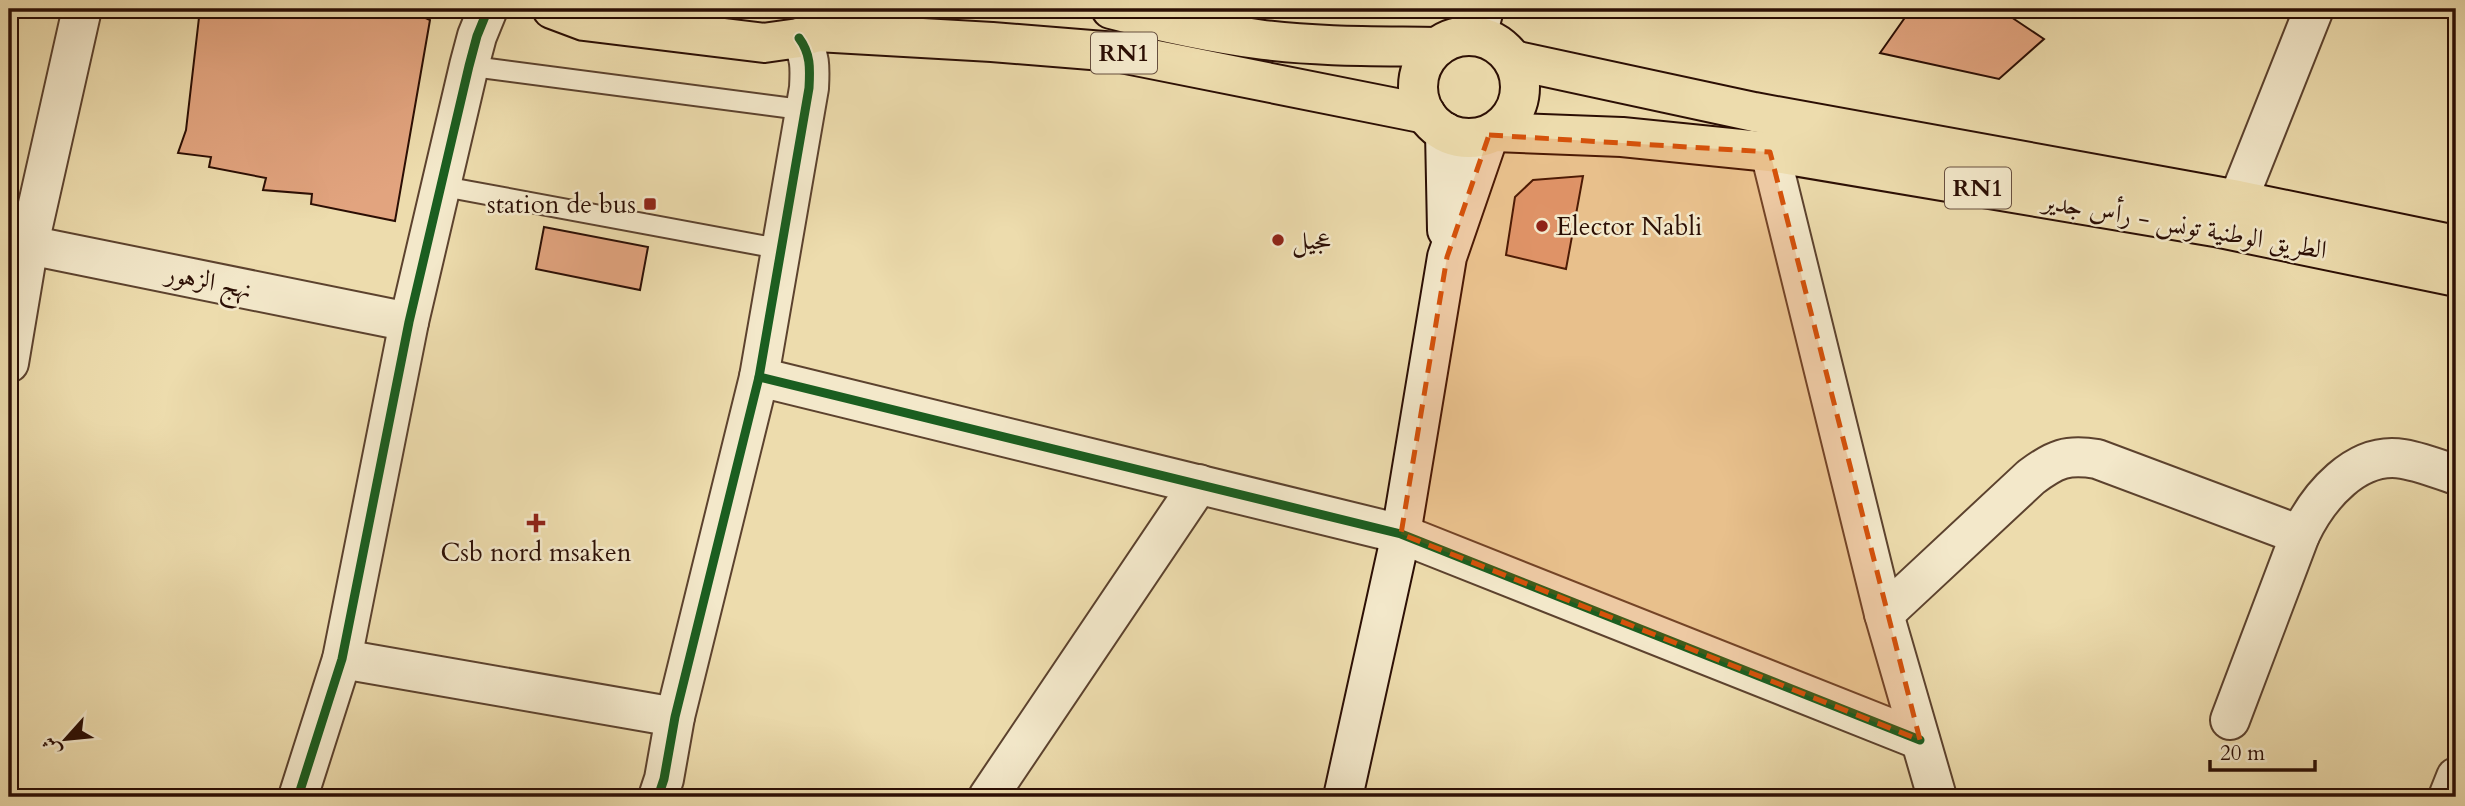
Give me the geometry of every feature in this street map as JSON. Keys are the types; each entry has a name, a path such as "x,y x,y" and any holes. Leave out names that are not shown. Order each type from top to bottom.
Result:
{"main road":[{"name":"RN1","path":"552,9 584,21 764,43 808,35 1004,43 1116,52 1435,123 1459,138 1475,138 1492,133"},
{"name":"RN1","path":"808,35 838,18 847,9"},
{"name":"RN1","path":"1111,9 1175,25 1264,40 1310,44 1437,47 1480,23 1491,41 1513,60"},
{"path":"1435,123 1420,101 1418,86 1420,71 1437,47"},
{"path":"1492,133 1508,121 1516,107 1520,92 1519,75 1513,60"},
{"name":"الطريق الوطنية تونس - رأس جدير","path":"1513,60 1767,114 2238,200 2456,245"},
{"name":"الطريق الوطنية تونس - رأس جدير","path":"1492,133 1622,137 1770,152 2215,227 2456,277"}],"street":[{"path":"9,363 19,243 82,9"},
{"path":"298,797 342,659 409,322 469,66 488,9"},
{"path":"2238,200 2314,9"},
{"path":"663,791 675,717 759,377 809,88 810,65 806,48 808,35"},
{"path":"1435,123 1447,257"},
{"path":"1343,797 1401,534 1447,257 1492,133"},
{"path":"1770,152 1884,614 1937,797"},
{"name":"نهج الزهور","path":"19,243 409,322"},
{"path":"759,377 1401,534 1920,740"},
{"path":"1884,614 2031,477 2050,463 2074,456 2097,459 2300,535"},
{"path":"2231,720 2300,535 2311,513 2328,491 2350,473 2369,462 2384,458 2403,458 2456,475"},
{"path":"988,797 1199,484"},
{"path":"342,659 675,717"},
{"path":"2448,797 2456,777"}],"lane":[{"path":"469,66 805,110"},
{"path":"441,186 781,249"}],"highlighted area":[{"path":"1489,135 1770,152 1920,740 1401,534 1447,257"}],"building":[{"path":"200,9 406,9 430,20 395,221 311,204 312,194 263,190 266,178 209,167 211,157 178,153 186,130"},
{"path":"1911,9 2015,9 2011,17 2044,39 1999,79 1880,53"},
{"name":"Elector Nabli","path":"1583,176 1566,269 1506,255 1515,197 1533,180"},
{"path":"544,227 648,247 640,290 536,269"}],"cycle path":[{"path":"298,797 342,659 409,322 469,66 488,9"},
{"path":"658,797 664,779 675,717 759,377 809,88 808,56 799,38"},
{"path":"759,377 1401,534 1920,740"}],"place":[{"name":"station de bus","path":"650,204"},
{"name":"Elector Nabli","path":"1542,226"},
{"name":"عجيل","path":"1278,240"},
{"name":"Csb nord msaken","path":"536,523"}]}
